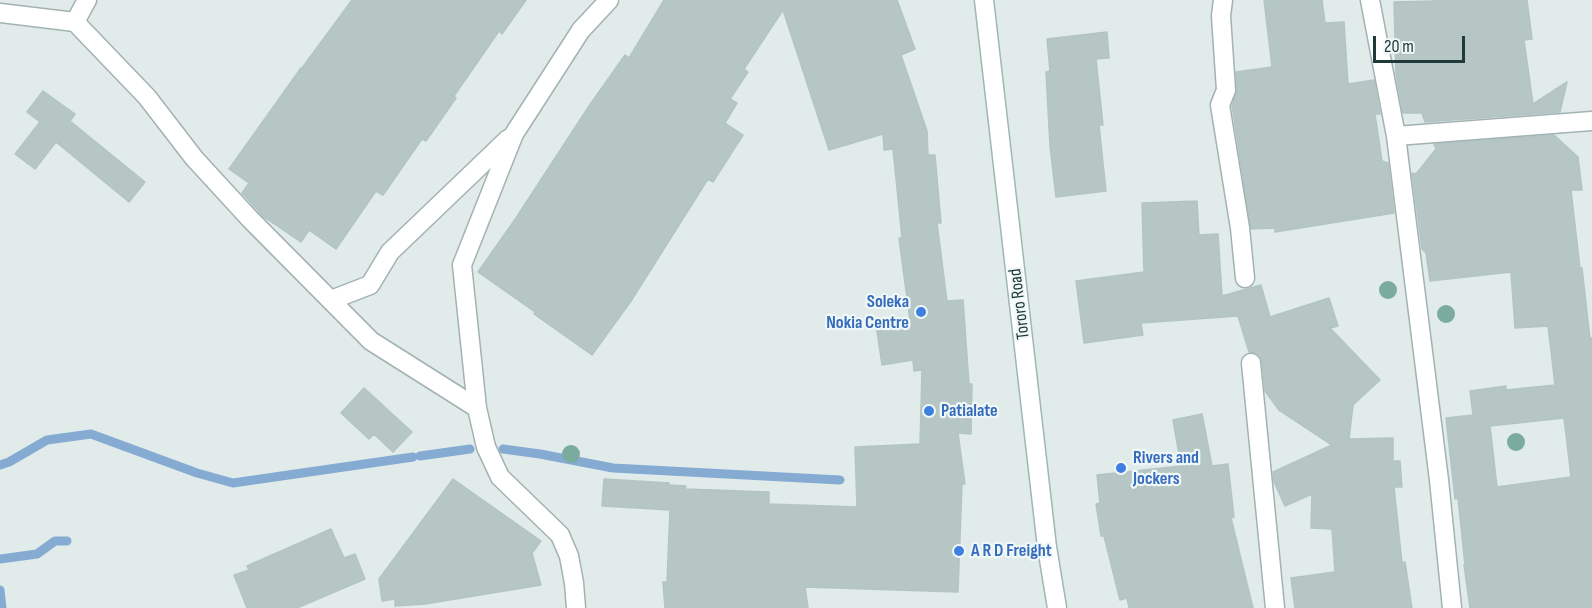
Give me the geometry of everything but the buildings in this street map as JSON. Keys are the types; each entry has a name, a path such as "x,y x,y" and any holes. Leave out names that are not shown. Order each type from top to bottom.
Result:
{"street":[{"path":"75,22 87,0"},
{"path":"576,608 574,583 560,535 500,477 486,447 477,408 462,265 514,134 581,30 609,0"},
{"name":"Tororo Road","path":"984,0 1047,547 1057,608"},
{"path":"1223,0 1221,16 1226,90 1220,105 1240,228 1245,278"},
{"path":"1370,0 1396,136 1439,480 1452,608"},
{"path":"0,13 75,22 147,97 210,176 371,341 477,408"},
{"path":"1396,136 1592,121"},
{"path":"331,300 370,285 390,252 514,134"},
{"path":"1251,363 1275,608"}],"waterway":[{"path":"0,465 47,440 91,434 197,473 233,483 413,457"},
{"path":"420,456 470,449"},
{"path":"503,449 613,468 840,480"},
{"path":"0,559 37,554 55,541 67,541"},
{"path":"0,590 2,608"}],"place":[{"name":"Soleka Nokia Centre","path":"921,312"},
{"name":"Patialate","path":"929,411"},
{"name":"Rivers and Jockers","path":"1121,468"},
{"name":"A R D Freight","path":"959,551"}]}
